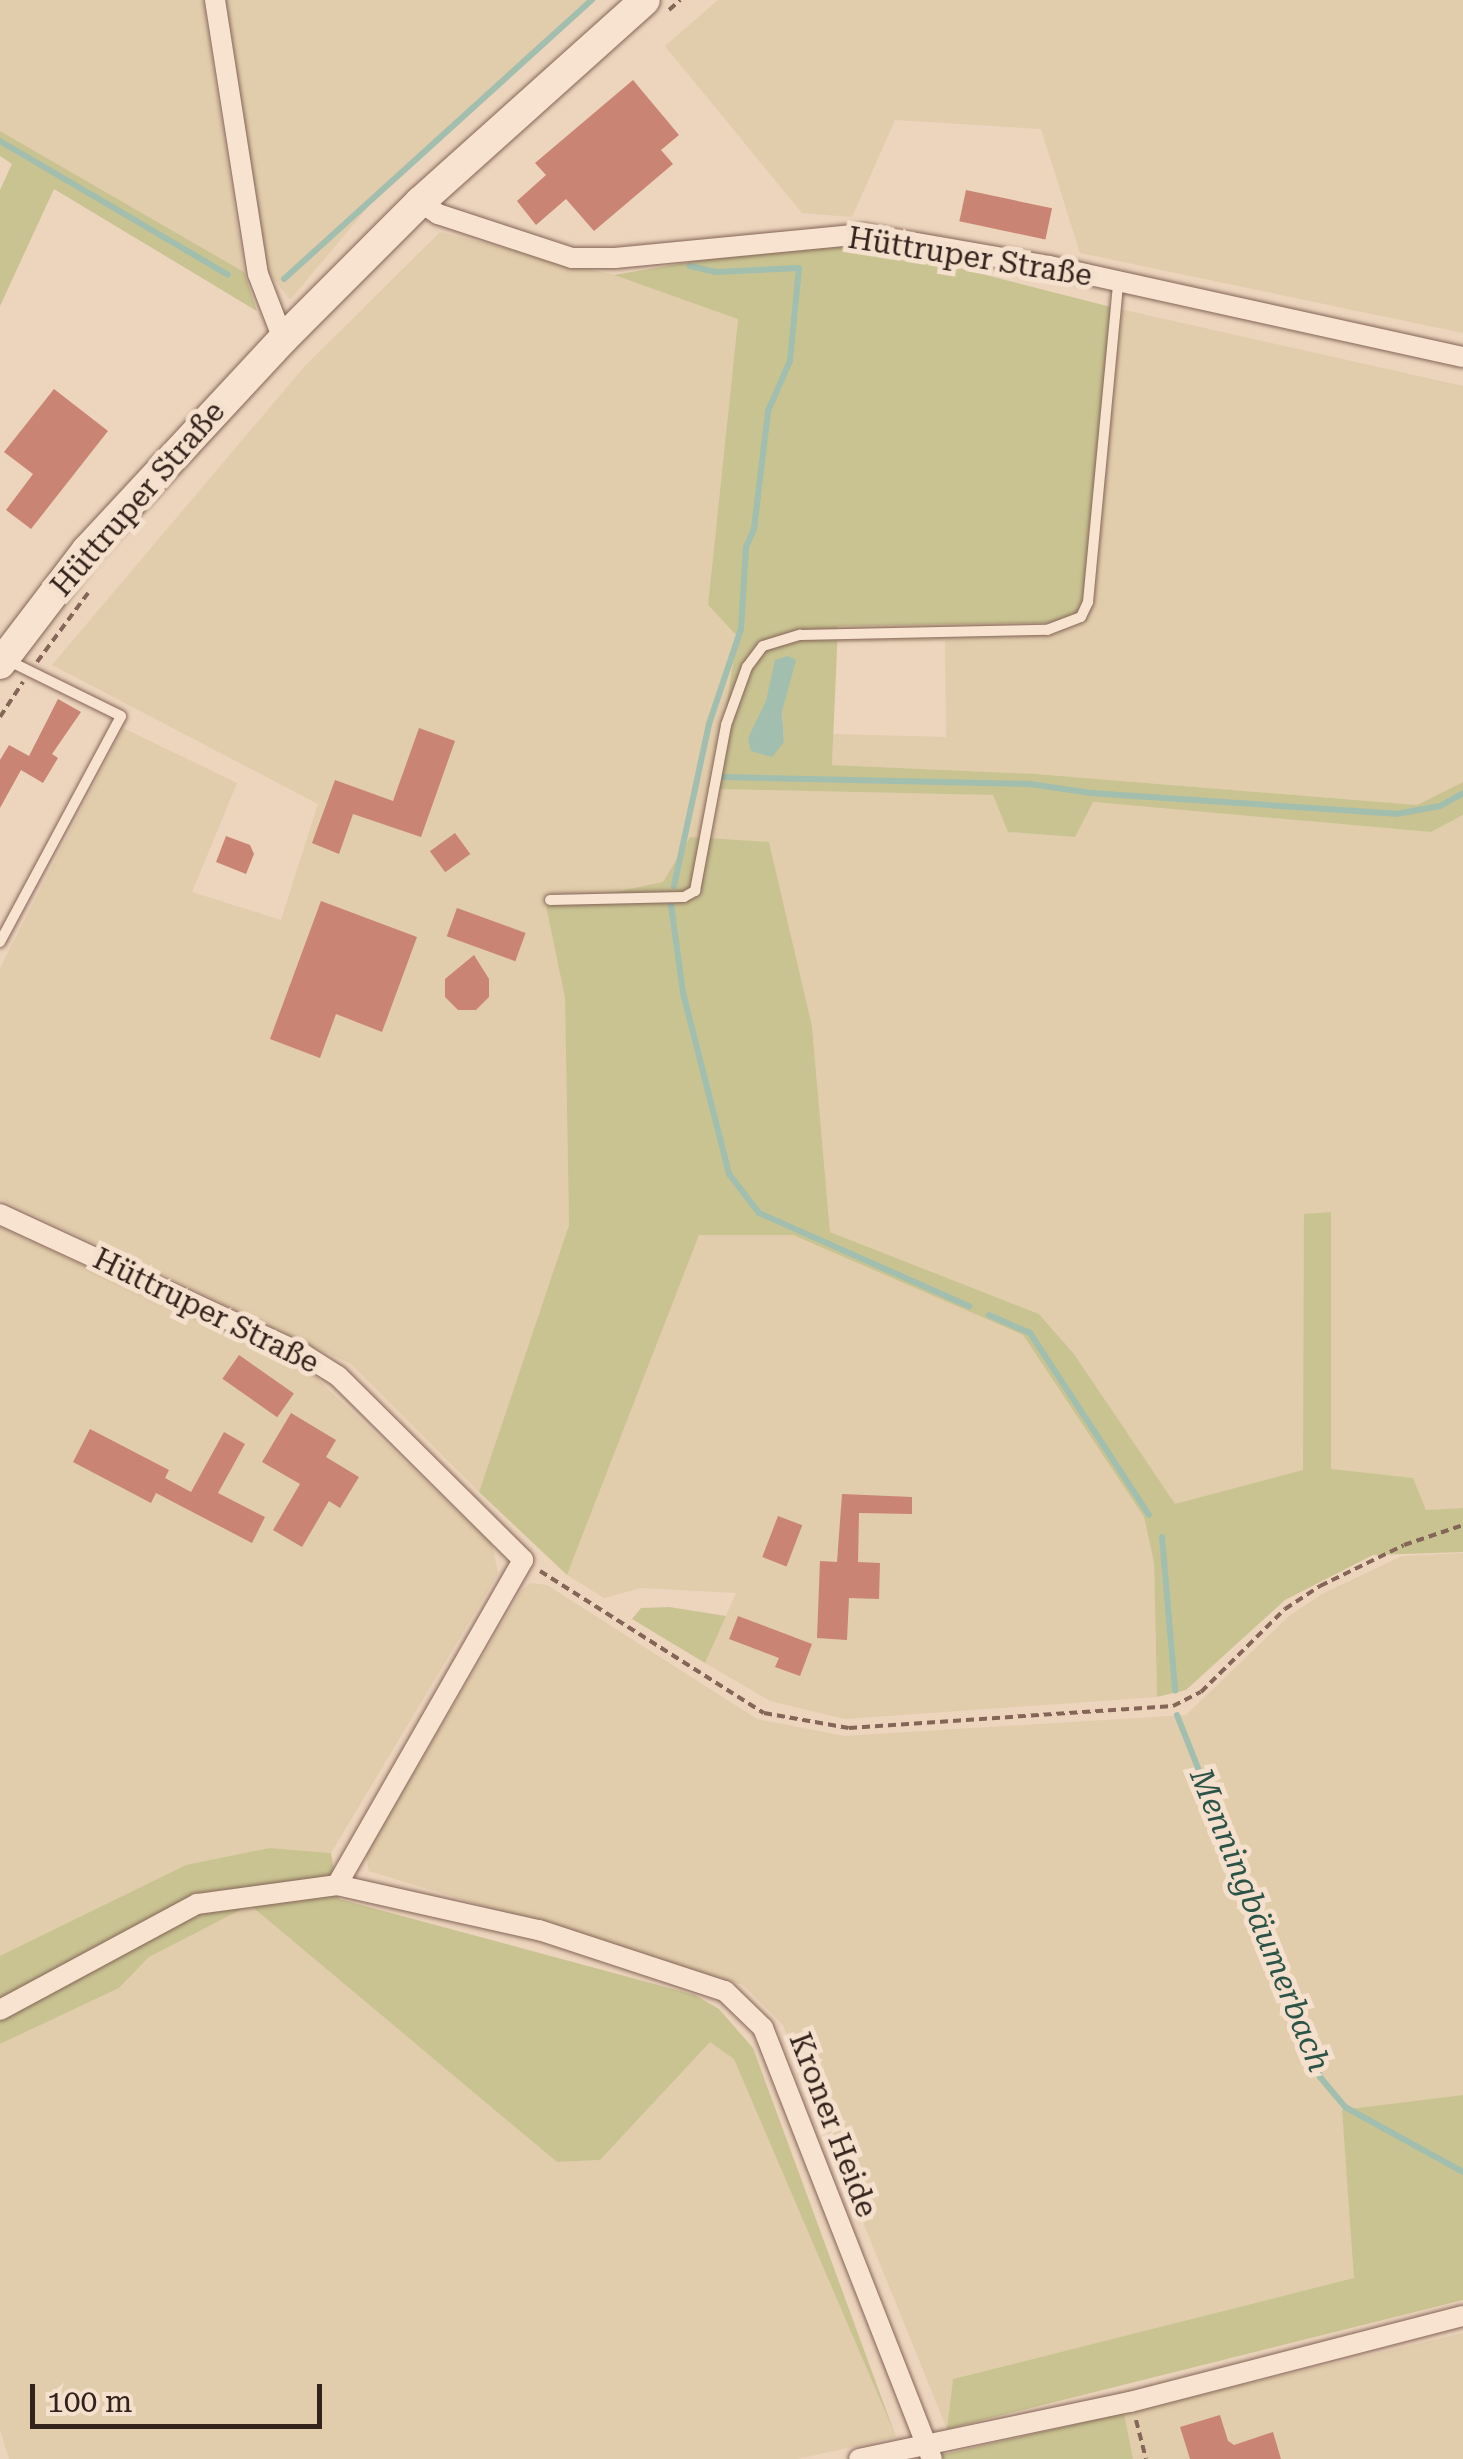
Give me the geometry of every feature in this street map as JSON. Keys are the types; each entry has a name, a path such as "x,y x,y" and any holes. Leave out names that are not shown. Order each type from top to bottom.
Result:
{"main road":[{"name":"Hüttruper Straße","path":"8,663 147,481 283,338 420,202 656,6"}],"street":[{"path":"215,0 258,274 283,338"},
{"name":"Hüttruper Straße","path":"420,202 438,214 572,258 615,258 864,234 1118,282 1463,358"},
{"name":"Hüttruper Straße","path":"0,1214 303,1354 338,1376 523,1560"},
{"path":"337,1885 523,1560"},
{"name":"Kroner Heide","path":"0,2010 197,1904 337,1885 539,1930 726,1991 763,2028 928,2452"},
{"path":"859,2459 928,2452 1463,2316"}],"lane":[{"path":"550,900 684,897 695,891 726,725 746,667 764,646 800,635 1047,630 1081,617 1088,602 1118,282"},
{"path":"0,942 122,716 8,663"}],"path":[{"path":"656,6 680,0"},
{"path":"0,717 8,663 96,581"},
{"path":"523,1560 764,1714 849,1728 1174,1706 1201,1692 1285,1608 1320,1586 1404,1545 1463,1525"},
{"path":"1130,2402 1146,2459"}],"shaded area":[{"path":"0,0 203,0 244,272 0,131"},
{"path":"225,0 594,0 394,176 290,300 267,270"},
{"path":"718,0 1463,0 1463,333 1080,253 1041,129 895,120 852,217 802,213 665,46"},
{"path":"0,131 244,272 257,311 54,189 0,306 0,190 12,164 0,156"},
{"path":"440,232 614,275 738,318 708,605 737,636 715,789 993,795 1009,832 1074,837 1092,802 1431,832 1463,815 1463,1508 1426,1510 1413,1478 1331,1470 1304,1214 1304,1470 1174,1505 1074,1354 1039,1314 830,1232 812,1026 769,842 663,882 546,906 565,998 569,1225 479,1492 351,1364 0,1199 0,968 123,728 237,783 192,892 281,920 318,804 52,665 304,367"},
{"path":"865,244 1111,307 1087,622 838,626 832,765 1036,774 1417,805 1463,782 1463,815 1431,832 1093,802 1075,837 1008,832 993,795 714,789 737,636 708,605 738,319 614,275 743,253","holes":["795,660 782,712 784,742 748,738"]},
{"path":"1111,307 1463,386 1463,782 1417,805 1036,774 832,765 833,734 946,737 945,641 837,642 837,626"},
{"path":"788,656 796,660 782,712 784,742 772,757 751,751 748,738 766,701 775,660"},
{"path":"690,837 769,842 812,1026 830,1232 1039,1314 1074,1354 1175,1504 1303,1470 1304,1214 1331,1212 1331,1469 1413,1478 1426,1510 1463,1508 1463,1552 1373,1555 1285,1600 1186,1690 1157,1697 1154,1563 1144,1517 1023,1335 793,1235 699,1235 567,1575 479,1492 569,1225 565,998 546,906 663,882"},
{"path":"0,1227 308,1370 492,1544 498,1574 331,1853 270,1848 0,1956"},
{"path":"699,1234 793,1235 1023,1335 1144,1517 1154,1563 1157,1697 845,1719 770,1701 705,1663 736,1593 641,1588 604,1598 567,1575"},
{"path":"1463,1553 1463,2095 1342,2111 1355,2278 953,2379 947,2429 783,2025 743,1985 369,1871 366,1854 522,1590 531,1583 547,1585 757,1719 844,1736 1186,1715 1289,1616 1322,1594 1402,1556"},
{"path":"669,1607 726,1616 705,1663 632,1619 641,1608"},
{"path":"270,1848 331,1853 339,1899 695,1995 719,2009 753,2048 896,2437 734,2059 710,2042 600,2160 557,2162 250,1905 149,1957 119,1988 0,2044 0,1956 186,1865"},
{"path":"250,1904 557,2162 600,2160 710,2041 734,2058 896,2437 798,2459 9,2459 0,2430 0,2044 119,1988 149,1957"},
{"path":"1463,2095 1463,2300 947,2429 953,2379 1354,2278 1342,2110"},
{"path":"1463,2333 1463,2459 1133,2459 1124,2413"},
{"path":"1124,2413 1133,2459 943,2459 941,2455"}],"building":[{"path":"633,80 679,135 661,150 673,164 594,231 566,199 536,225 517,201 546,175 535,163"},
{"path":"966,190 1052,208 1045,240 959,221"},
{"path":"54,389 108,431 31,529 6,510 33,474 4,452"},
{"path":"58,699 81,712 52,754 58,758 43,783 21,770 0,808 0,760 9,745 29,756"},
{"path":"419,728 455,741 421,837 353,814 339,854 312,843 335,780 393,801"},
{"path":"455,833 470,854 445,872 430,851"},
{"path":"226,836 250,845 254,854 246,874 216,862"},
{"path":"321,901 417,937 382,1032 336,1014 320,1058 270,1039"},
{"path":"457,908 526,933 515,961 447,936"},
{"path":"474,955 489,979 489,997 476,1010 458,1010 445,997 445,979"},
{"path":"239,1355 294,1393 277,1417 222,1379"},
{"path":"291,1413 336,1440 326,1457 359,1477 340,1508 329,1501 302,1547 273,1530 300,1484 262,1462"},
{"path":"90,1429 169,1470 165,1478 191,1492 224,1432 245,1444 218,1493 265,1517 252,1543 156,1493 151,1503 73,1462"},
{"path":"842,1494 912,1497 912,1514 859,1513 858,1562 880,1563 879,1599 849,1598 847,1640 817,1638 820,1561 837,1562"},
{"path":"778,1516 802,1525 787,1566 762,1557"},
{"path":"738,1616 812,1644 800,1676 775,1667 779,1658 729,1639"},
{"path":"1220,2415 1228,2441 1234,2445 1273,2432 1281,2459 1190,2459 1180,2427"}],"waterway":[{"path":"284,279 592,0"},
{"path":"0,141 228,275"},
{"name":"Menningbäumerbach","path":"674,886 709,724 741,629 746,547 754,529 768,411 790,361 799,268 716,272 690,266"},
{"path":"722,777 1030,784 1091,793 1396,814 1440,806 1463,793"},
{"name":"Menningbäumerbach","path":"671,905 683,993 729,1174 759,1213 969,1306"},
{"name":"Menningbäumerbach","path":"989,1315 1030,1333 1149,1515"},
{"name":"Menningbäumerbach","path":"1162,1537 1175,1690"},
{"name":"Menningbäumerbach","path":"1177,1715 1320,2077 1345,2107 1463,2172"}]}
